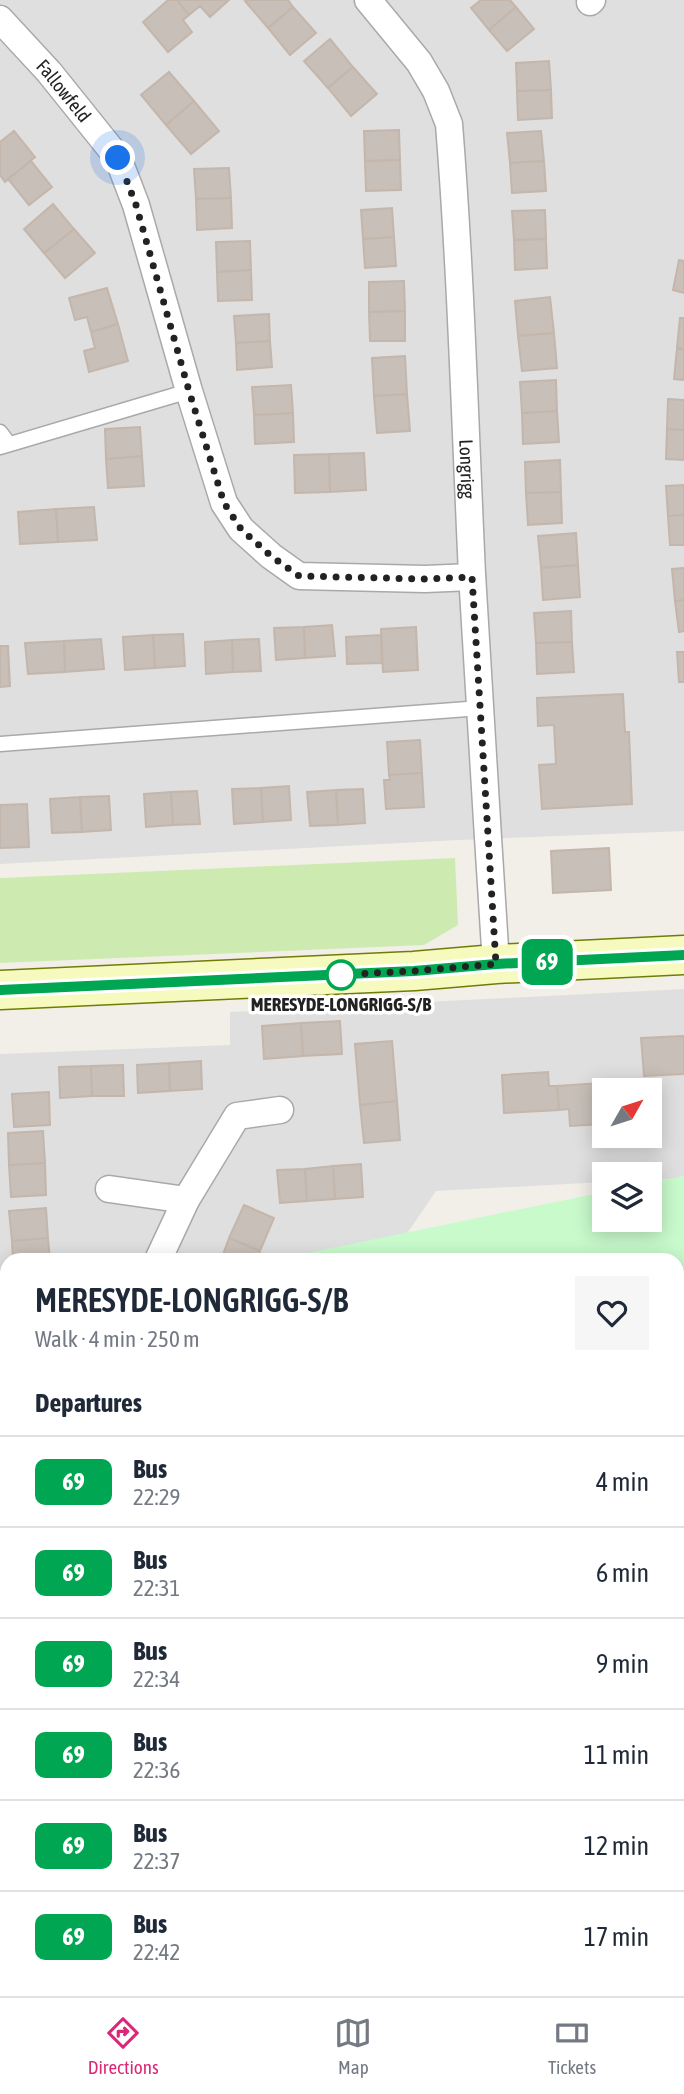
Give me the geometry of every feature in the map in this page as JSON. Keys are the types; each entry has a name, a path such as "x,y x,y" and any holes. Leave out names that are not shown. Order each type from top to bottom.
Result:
{"street":[{"name":"Longrigg","path":"368,0 418,62 436,91 449,124 484,795 496,964"},
{"name":"Fallowfeld","path":"0,19 49,72 118,158 136,205 224,503 241,529 299,576 425,579 472,577"},
{"path":"0,990 414,971 496,964 684,955"},
{"path":"161,1253 187,1200 237,1116 280,1110"},
{"path":"109,1189 187,1200"}],"lane":[{"path":"0,432 4,446 189,391"},
{"path":"0,744 481,708"}],"shaded area":[{"path":"0,0 684,0 684,831 0,864"},
{"path":"684,989 684,1178 662,1179 662,1162 592,1162 592,1183 436,1191 394,1253 0,1253 0,1054 230,1045 230,1012"}],"green space":[{"path":"455,858 458,925 424,945 0,963 0,878"},
{"path":"684,1176 684,1253 308,1253 592,1194 592,1232 662,1232 662,1180"}],"building":[{"path":"168,0 177,0 189,15 183,20 192,32 168,52 143,22"},
{"path":"177,0 229,0 210,17 200,6 189,15"},
{"path":"288,0 293,7 268,28 245,1"},
{"path":"481,0 510,0 516,7 489,30 471,8"},
{"path":"293,7 316,33 290,55 268,28"},
{"path":"516,7 534,29 507,51 489,30"},
{"path":"330,39 353,67 328,88 304,61"},
{"path":"549,61 551,90 517,91 516,63"},
{"path":"353,67 377,94 351,116 328,88"},
{"path":"169,72 194,101 166,125 141,95"},
{"path":"551,90 552,118 518,120 517,91"},
{"path":"194,101 219,131 191,154 166,125"},
{"path":"399,130 400,160 365,161 364,131"},
{"path":"14,131 35,157 5,182 0,175 0,142"},
{"path":"541,131 544,161 510,163 507,133"},
{"path":"400,160 401,190 366,191 365,161"},
{"path":"31,161 52,187 29,205 8,179"},
{"path":"544,161 546,191 512,193 510,163"},
{"path":"229,168 231,198 196,199 194,169"},
{"path":"231,198 232,228 197,230 196,199"},
{"path":"53,204 74,229 44,253 24,229"},
{"path":"392,208 394,237 363,239 361,210"},
{"path":"545,210 546,239 514,240 512,211"},
{"path":"74,229 95,253 65,278 44,253"},
{"path":"394,237 396,266 365,268 363,239"},
{"path":"546,239 547,268 515,270 514,240"},
{"path":"250,241 251,270 217,272 216,242"},
{"path":"679,260 684,261 684,293 673,290"},
{"path":"251,270 252,300 218,301 217,272"},
{"path":"404,281 405,311 369,312 369,282"},
{"path":"107,288 118,324 91,332 87,317 75,320 69,298"},
{"path":"550,297 554,333 518,336 515,301"},
{"path":"405,311 405,341 370,341 369,312"},
{"path":"269,314 270,341 236,343 234,316"},
{"path":"680,318 684,318 684,349 677,348"},
{"path":"118,324 128,361 89,372 84,351 95,348 91,332"},
{"path":"554,333 557,368 522,371 518,336"},
{"path":"270,341 272,367 237,370 236,343"},
{"path":"677,348 684,349 684,380 674,379"},
{"path":"405,356 407,394 374,396 372,358"},
{"path":"556,380 557,411 522,413 520,382"},
{"path":"291,385 293,413 254,415 252,387"},
{"path":"407,394 410,431 377,433 374,396"},
{"path":"668,399 684,400 684,430 667,429"},
{"path":"557,411 559,442 523,444 522,413"},
{"path":"293,413 294,442 255,444 254,415"},
{"path":"140,427 142,456 106,459 105,429"},
{"path":"667,429 684,430 684,460 666,459"},
{"path":"364,453 366,490 330,492 329,454"},
{"path":"329,454 330,492 295,493 294,455"},
{"path":"142,456 144,486 108,488 106,459"},
{"path":"560,460 561,492 526,493 525,462"},
{"path":"684,485 684,515 668,516 666,486"},
{"path":"561,492 562,523 528,525 526,493"},
{"path":"94,507 97,540 58,542 56,509"},
{"path":"56,509 58,542 20,544 18,512"},
{"path":"684,515 684,545 670,545 668,516"},
{"path":"576,533 578,565 541,568 538,536"},
{"path":"578,565 580,597 543,600 541,568"},
{"path":"684,568 684,600 675,601 672,569"},
{"path":"684,600 684,631 679,632 675,601"},
{"path":"571,611 572,642 536,643 534,613"},
{"path":"332,625 335,656 305,658 304,627"},
{"path":"304,627 305,658 276,660 274,628"},
{"path":"416,627 418,670 383,672 381,629"},
{"path":"183,634 185,666 155,668 153,635"},
{"path":"153,635 155,668 125,670 123,637"},
{"path":"381,635 382,663 347,664 346,637"},
{"path":"101,639 104,669 65,672 64,641"},
{"path":"259,639 261,671 233,672 232,640"},
{"path":"232,640 233,672 206,674 205,642"},
{"path":"64,641 65,672 28,674 25,643"},
{"path":"572,642 574,672 537,674 536,643"},
{"path":"0,646 8,646 10,686 0,687"},
{"path":"677,652 684,652 684,682 679,682"},
{"path":"623,694 625,732 629,732 632,804 542,809 539,765 556,764 554,725 538,726 537,698"},
{"path":"420,740 422,773 389,775 387,742"},
{"path":"422,773 424,807 386,809 384,780 390,780 389,775"},
{"path":"289,786 291,820 263,822 261,788"},
{"path":"261,788 263,822 234,824 232,789"},
{"path":"363,789 365,823 338,825 336,790"},
{"path":"336,790 338,825 310,826 307,792"},
{"path":"197,791 200,824 173,825 171,792"},
{"path":"171,792 173,825 146,827 144,794"},
{"path":"109,796 111,830 82,832 80,797"},
{"path":"80,797 82,832 52,833 50,799"},
{"path":"27,804 29,847 0,848 0,805"},
{"path":"609,848 611,890 553,893 551,851"},
{"path":"340,1021 342,1054 303,1056 301,1023"},
{"path":"301,1023 303,1056 264,1059 262,1026"},
{"path":"684,1036 684,1074 644,1076 641,1038"},
{"path":"392,1041 397,1101 360,1105 355,1044"},
{"path":"201,1061 202,1089 170,1091 169,1063"},
{"path":"169,1063 170,1091 138,1093 137,1065"},
{"path":"123,1065 124,1096 92,1096 91,1066"},
{"path":"91,1066 92,1096 60,1098 59,1067"},
{"path":"548,1072 549,1086 557,1086 559,1110 504,1113 502,1075"},
{"path":"592,1084 592,1125 570,1126 569,1109 559,1110 557,1086"},
{"path":"49,1092 50,1125 14,1127 12,1094"},
{"path":"397,1101 400,1140 364,1143 360,1105"},
{"path":"43,1131 45,1163 9,1165 8,1133"},
{"path":"45,1163 46,1195 11,1197 9,1165"},
{"path":"361,1164 363,1197 335,1199 333,1166"},
{"path":"333,1166 335,1199 307,1201 305,1169"},
{"path":"305,1169 307,1201 280,1203 277,1170"},
{"path":"244,1205 274,1218 260,1251 229,1238"},
{"path":"46,1208 48,1238 12,1241 9,1211"},
{"path":"48,1238 49,1253 13,1253 12,1241"},
{"path":"229,1238 260,1251 259,1253 224,1253"}],"bus line":[{"name":"69","path":"0,990 414,971 496,964 684,955"}],"place":[{"name":"MERESYDE-LONGRIGG-S/B","path":"341,975"}],"route":[{"path":"118,158 136,205 224,503 241,529 299,576 425,579 472,577 496,964 332,975 341,975"}]}
